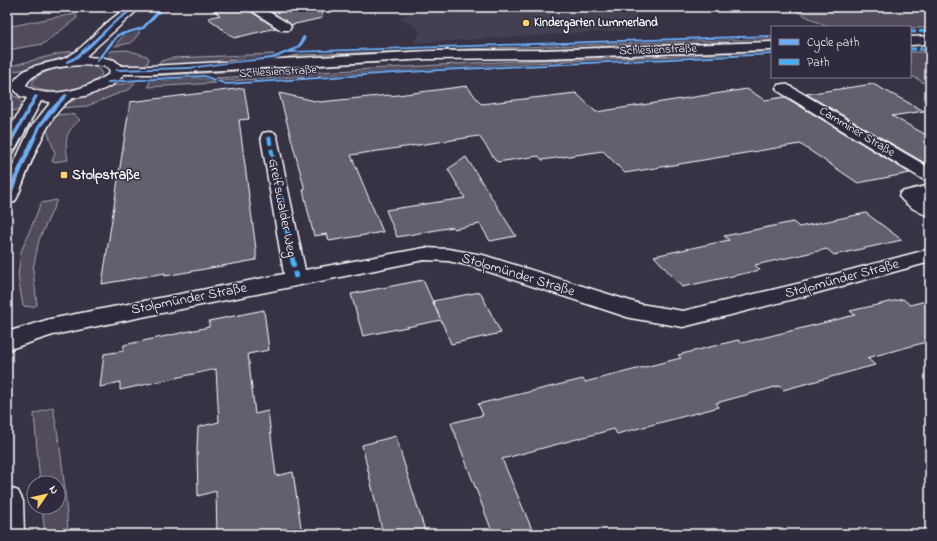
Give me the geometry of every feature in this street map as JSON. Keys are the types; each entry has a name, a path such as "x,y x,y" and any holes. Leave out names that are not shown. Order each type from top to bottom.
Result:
{"street":[{"path":"7,74 33,72 67,62 77,57 114,23 135,7"},
{"path":"97,61 106,48 143,7"},
{"path":"264,7 257,10 285,28"},
{"path":"911,41 930,40"},
{"name":"Schlesienstraße","path":"117,70 150,70 429,55 544,54 771,46"},
{"name":"Schlesienstraße","path":"108,82 433,63 544,54"},
{"path":"12,87 27,94 36,96 66,95 89,90 108,82 117,74 117,70 114,66 97,61 67,62"},
{"path":"12,87 33,72"},
{"name":"Camminer Straße","path":"783,88 930,176"},
{"path":"7,198 40,127 50,112 66,95"},
{"path":"7,148 36,96"},
{"name":"Greifswalder Weg","path":"268,137 296,278"},
{"path":"930,191 908,196 930,210"},
{"name":"Stolpmünder Straße","path":"7,341 50,327 424,254 448,255 475,260 638,312 683,319 801,290 930,255"},
{"path":"7,501 8,534"}],"shaded area":[{"name":"Kindergarten Lummerland","path":"442,7 630,7 648,29 413,43 421,31 399,17"},
{"path":"788,7 914,7 930,16 930,28 911,28 911,26 825,26"},
{"path":"76,14 77,18 43,44 7,50 7,27"},
{"path":"133,31 140,32 131,43 114,46 124,35"},
{"path":"771,38 771,41 283,58 298,55"},
{"path":"127,50 147,56 149,59 142,67 137,68 120,63 111,57 109,53 110,51"},
{"path":"771,50 771,52 568,61 227,81 216,78 474,63"},
{"path":"78,51 53,63 7,72 7,67 10,66 66,52"},
{"path":"911,52 930,52 930,86 911,76"},
{"path":"274,54 270,58 204,65 158,67 161,61 172,58"},
{"path":"410,61 153,76 155,72"},
{"path":"76,66 94,67 102,74 97,80 89,84 68,90 47,91 32,85 34,80 43,73"},
{"path":"204,78 216,83 148,87 150,81"},
{"path":"135,82 130,89 87,106 60,108 77,98 96,91 116,85"},
{"path":"7,93 19,98 23,105 21,110 7,111"},
{"path":"56,115 75,115 80,120 68,133 66,148 68,160 52,162 55,153 47,130"},
{"path":"57,200 39,240 33,269 37,305 32,307 23,306 18,276 21,252 41,203"},
{"path":"53,407 63,475 39,475 34,414"},
{"path":"66,502 68,534 45,534 43,515 66,515"}],"building":[{"path":"209,7 252,7 250,11 276,28 234,38 208,18 220,15"},
{"path":"271,7 321,7 322,18 291,25 269,10"},
{"path":"873,84 924,111 892,116 930,137 930,166 806,94"},
{"path":"467,86 481,104 576,93 596,112 747,89 765,100 785,97 910,173 858,183 800,144 625,173 603,151 542,160 539,156 497,162 479,136 351,155 383,232 329,241 327,234 314,236 303,190 305,190 279,93 320,102 390,96"},
{"path":"244,88 249,119 239,120 256,249 256,260 165,276 165,273 102,284 130,102"},
{"path":"466,157 516,236 490,241 480,224 454,229 453,227 397,237 386,210 465,198 448,169"},
{"path":"866,213 902,240 834,255 827,249 755,265 760,270 682,287 654,256 729,240 724,236 793,222 799,227"},
{"path":"423,280 440,318 433,301 480,292 501,333 451,344 441,320 363,336 351,294"},
{"path":"903,299 910,305 930,300 930,341 867,358 875,365 783,390 779,386 716,403 719,407 617,434 614,429 502,459 534,534 493,534 451,423 483,415 478,404 583,379 585,382 681,358 678,355 738,340 742,343 855,315 850,311"},
{"path":"264,310 269,350 248,354 255,414 268,411 276,476 293,472 302,534 217,534 216,491 198,496 197,449 198,427 219,422 216,369 120,390 120,382 100,387 104,354 123,351 124,345 209,327 209,321"},
{"path":"396,436 426,534 383,534 362,445"}],"marked path":[{"path":"911,32 930,31"},
{"path":"911,49 930,49"},
{"path":"269,137 296,278"}],"cycle path":[{"path":"67,62 77,57 114,23 135,7"},
{"path":"97,61 118,35 143,28 163,7"},
{"path":"288,52 771,36"},
{"path":"117,70 189,68 273,58 297,48 301,44 304,37"},
{"path":"108,82 204,76 226,84 440,70 771,54"},
{"path":"7,198 39,127 50,112 66,95"},
{"path":"7,148 36,96"}],"place":[{"name":"Kindergarten Lummerland","path":"526,23"},
{"name":"Stolpstraße","path":"64,175"}]}
